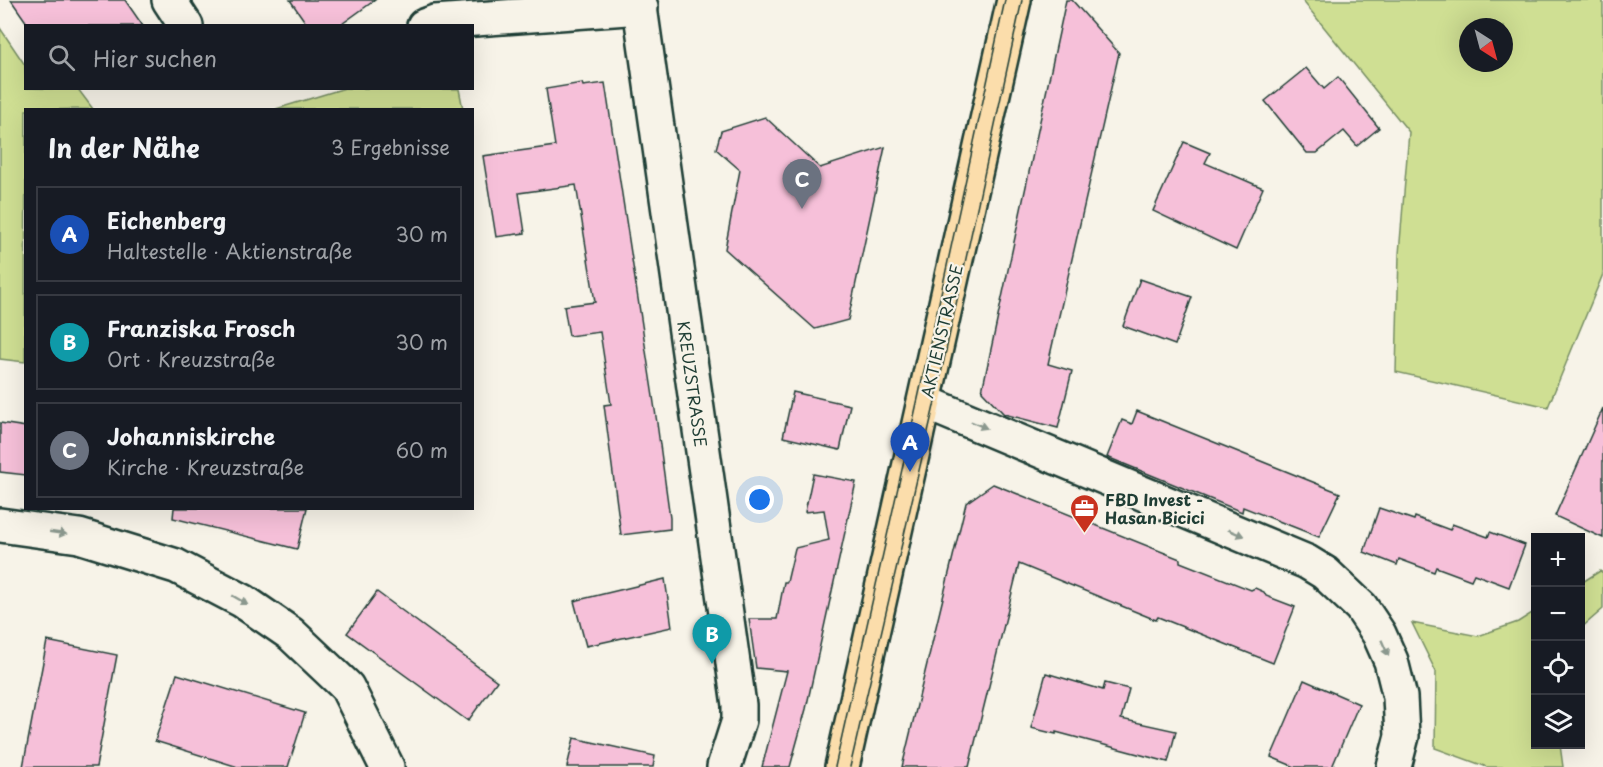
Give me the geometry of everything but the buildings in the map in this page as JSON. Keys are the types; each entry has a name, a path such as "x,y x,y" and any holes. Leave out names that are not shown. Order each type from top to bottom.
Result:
{"main road":[{"name":"AKTIENSTRASSE","path":"842,767 1014,0"}],"street":[{"path":"169,0 185,24"},
{"path":"430,24 640,4"},
{"name":"KREUZSTRASSE","path":"640,4 739,705 739,720 724,767"},
{"path":"924,404 934,406 1307,562 1325,573 1361,607 1379,634 1391,661 1400,697 1402,736 1394,767"},
{"path":"0,525 79,536 176,566 243,601 291,634 347,687 387,767"}],"green space":[{"path":"1302,0 1603,0 1603,274 1548,407 1396,372 1399,254 1409,132"},
{"path":"0,28 24,64 24,90 79,90 92,108 24,108 24,362 0,359"},
{"path":"338,90 459,90 463,108 279,108"},
{"path":"1600,571 1603,573 1603,609 1585,625 1585,587 1585,580"},
{"path":"1531,614 1531,749 1561,749 1563,767 1487,767 1435,748 1436,672 1412,623 1478,636 1518,622"}],"tram line":[{"path":"835,767 1005,0"},
{"path":"850,767 934,406 1022,0"}],"place":[{"name":"Johanniskirche","path":"802,209"},
{"name":"Eichenberg","path":"910,472"},
{"name":"FBD Invest - Hasan Bicici","path":"1084,534"},
{"name":"Franziska Frosch","path":"712,664"}]}
